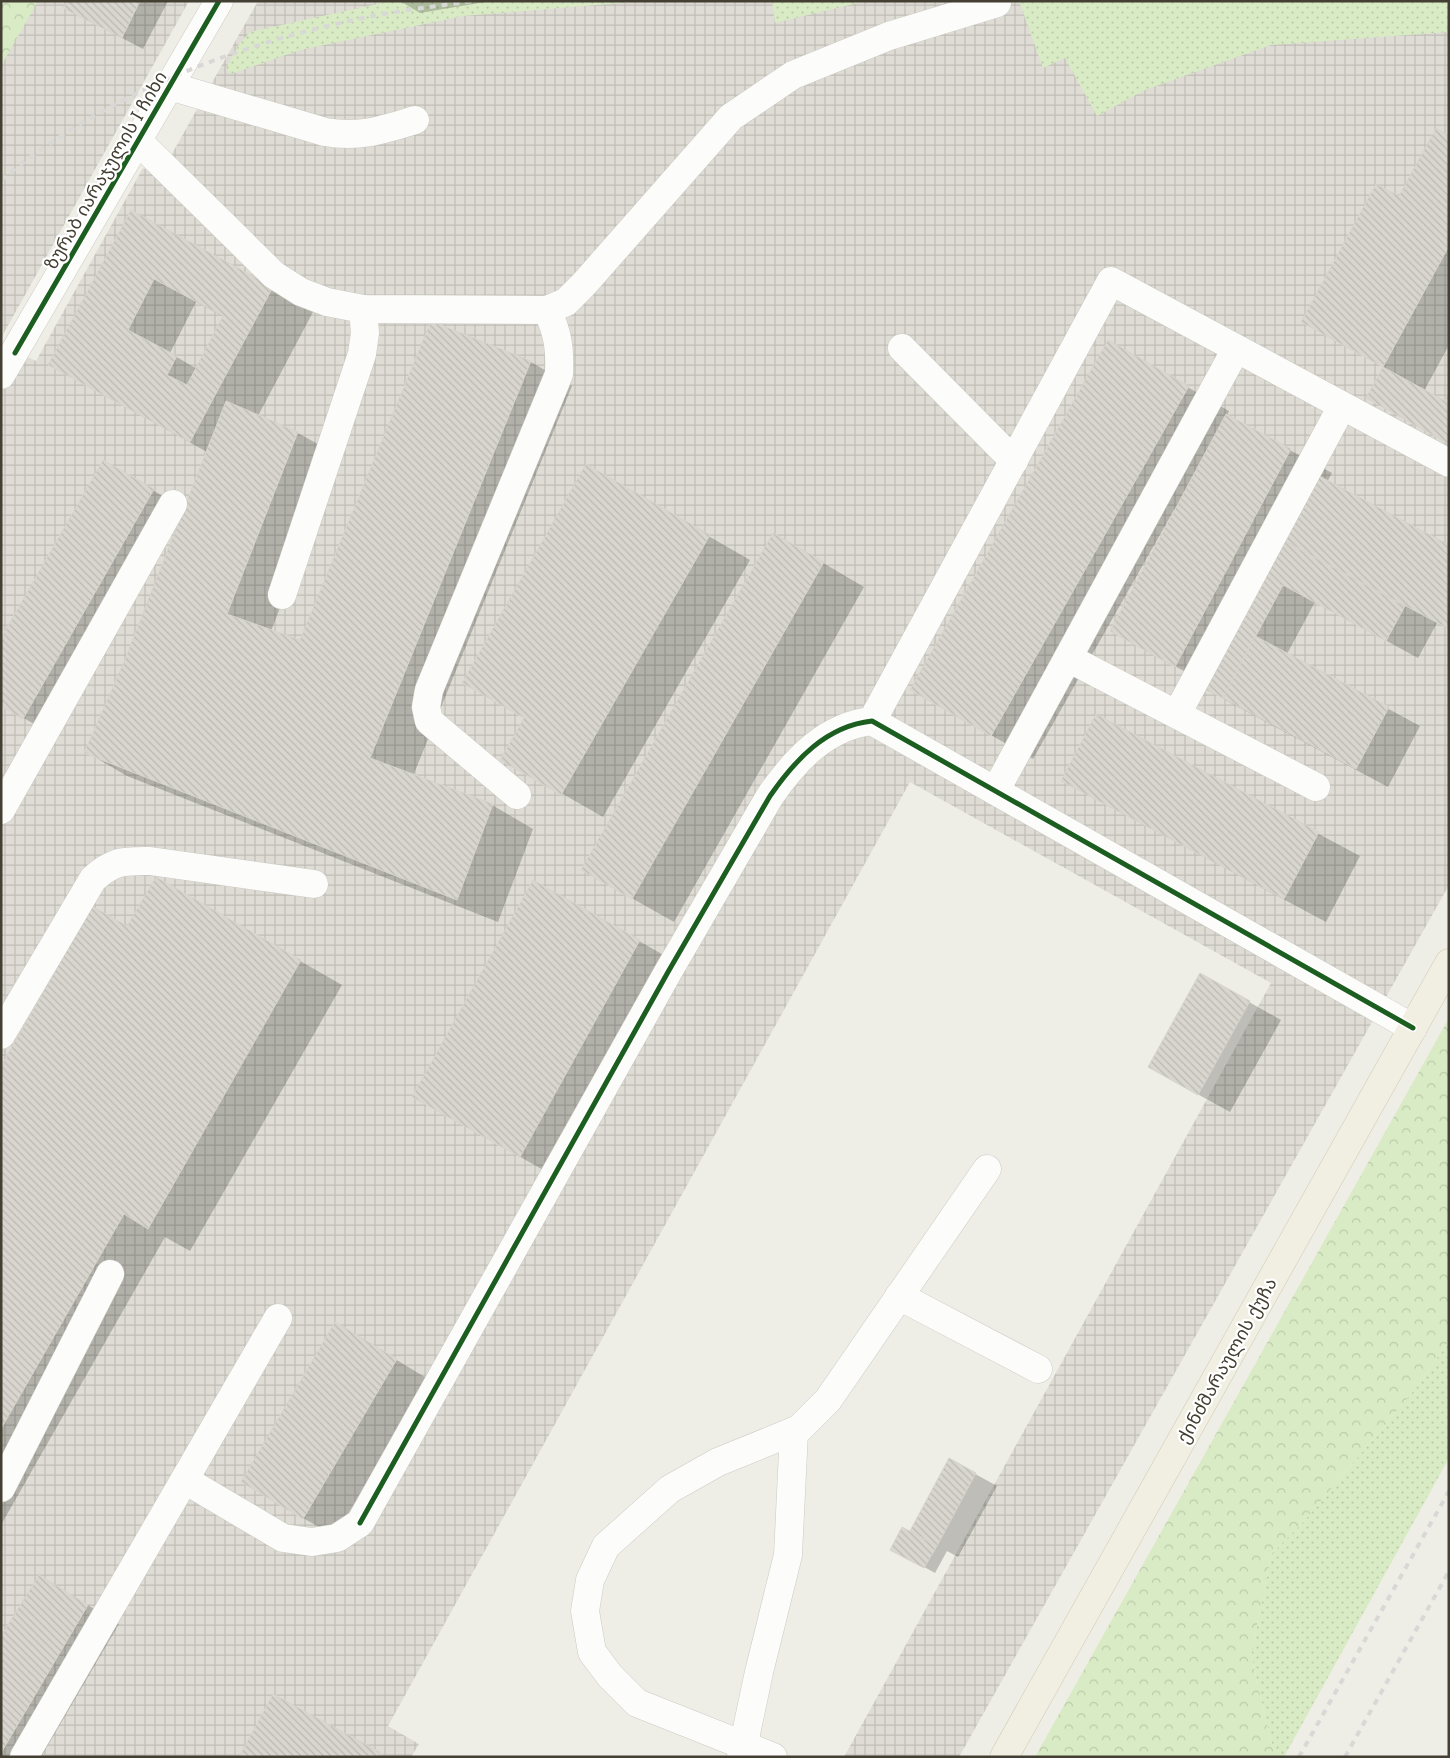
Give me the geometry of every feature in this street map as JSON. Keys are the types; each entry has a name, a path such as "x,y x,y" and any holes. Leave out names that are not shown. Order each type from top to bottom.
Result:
{"main road":[{"name":"ქინძმარაულის ქუჩა","path":"1004,1757 1449,963"}],"street":[{"name":"ზურაბ იარაჯულის I ჩიხი","path":"8,364 219,1"},
{"path":"138,141 274,275 301,292 328,302 363,309 547,310 566,302 584,284 731,117 792,75 889,36 997,3"},
{"path":"170,86 325,132 345,135 368,134 416,120"},
{"path":"872,721 1111,281 1449,463"},
{"path":"282,595 362,354 366,333 363,309"},
{"path":"517,795 429,721 426,707 429,690 559,374 557,331 547,310"},
{"path":"902,348 1014,461"},
{"path":"996,790 1236,349"},
{"path":"1177,714 1342,406"},
{"path":"1,810 173,504"},
{"path":"1068,658 1316,787"},
{"path":"184,1480 283,1538 312,1542 337,1538 360,1523 668,972 770,796 787,772 833,732 853,723 872,721 1413,1028"},
{"path":"1,1035 93,879 108,866 126,862 150,861 314,884"},
{"path":"773,1757 742,1751 637,1703 610,1676 592,1652 585,1611 590,1580 606,1546 670,1489 718,1462 799,1429 828,1400 987,1169"},
{"path":"1,1488 110,1274"},
{"path":"900,1296 1038,1369"},
{"path":"24,1757 278,1318"},
{"path":"742,1751 788,1556 794,1431"}],"shaded area":[{"path":"1,1 189,1 1,338"},
{"path":"258,1 1449,1 1449,885 959,1757 844,1757 1271,983 910,782 388,1726 419,1744 411,1757 1,1757 1,345 36,361 143,168 160,175"}],"green space":[{"path":"1,1 38,1 1,66"},
{"path":"391,1 646,1 463,16 300,50 231,74 226,68 239,44 250,32"},
{"path":"772,1 866,1 775,23"},
{"path":"1019,1 1449,1 1449,32 1271,45 1145,90 1097,116 1065,58 1043,68"},
{"path":"1449,1018 1449,1340 1420,1383 1304,1521 1271,1554 1251,1656 1275,1757 1035,1757"},
{"path":"1449,1340 1449,1458 1284,1757 1275,1757 1251,1656 1271,1554 1304,1521 1420,1383"}],"building":[{"path":"67,1 140,1 122,38 63,8"},
{"path":"1436,128 1449,136 1449,246 1383,367 1301,322 1376,184 1399,196"},
{"path":"131,210 273,287 190,442 48,365","holes":["154,279 223,316 187,385 167,375 177,356 128,330"]},
{"path":"431,321 531,361 370,758 493,804 457,900 84,753 124,662 226,401 298,432 227,614 300,640"},
{"path":"1108,340 1189,386 991,736 910,690"},
{"path":"1383,367 1445,401 1449,393 1449,444 1366,398"},
{"path":"1226,414 1291,449 1175,667 1110,631"},
{"path":"103,460 154,489 23,719 1,706 1,638"},
{"path":"586,464 710,535 561,795 500,760 524,718 462,683"},
{"path":"1310,471 1449,545 1449,629 1275,536"},
{"path":"773,533 824,562 632,899 581,870"},
{"path":"1275,536 1405,606 1386,641 1283,585 1223,698 1196,685"},
{"path":"1255,636 1389,707 1356,769 1223,698"},
{"path":"1096,714 1319,832 1284,899 1061,781"},
{"path":"156,877 301,960 148,1229 124,1214 1,1429 1,1066 92,906 127,926"},
{"path":"533,880 640,940 520,1157 412,1097"},
{"path":"1200,973 1250,1001 1198,1095 1148,1067"},
{"path":"335,1322 397,1359 303,1519 241,1482"},
{"path":"949,1458 976,1473 937,1546 910,1531"},
{"path":"902,1527 937,1546 924,1568 890,1550"},
{"path":"39,1575 88,1605 1,1753 1,1636"},
{"path":"273,1694 380,1752 377,1757 239,1757"}],"railway":[{"path":"1,180 83,122 174,76 270,41 319,28 407,10 473,1"},
{"path":"1299,1757 1449,1491"},
{"path":"1345,1757 1449,1571"}],"cycle path":[{"path":"15,353 219,1"},
{"path":"360,1523 668,972 770,796 801,758 826,737 840,730 855,724 872,721 1413,1028"}]}
